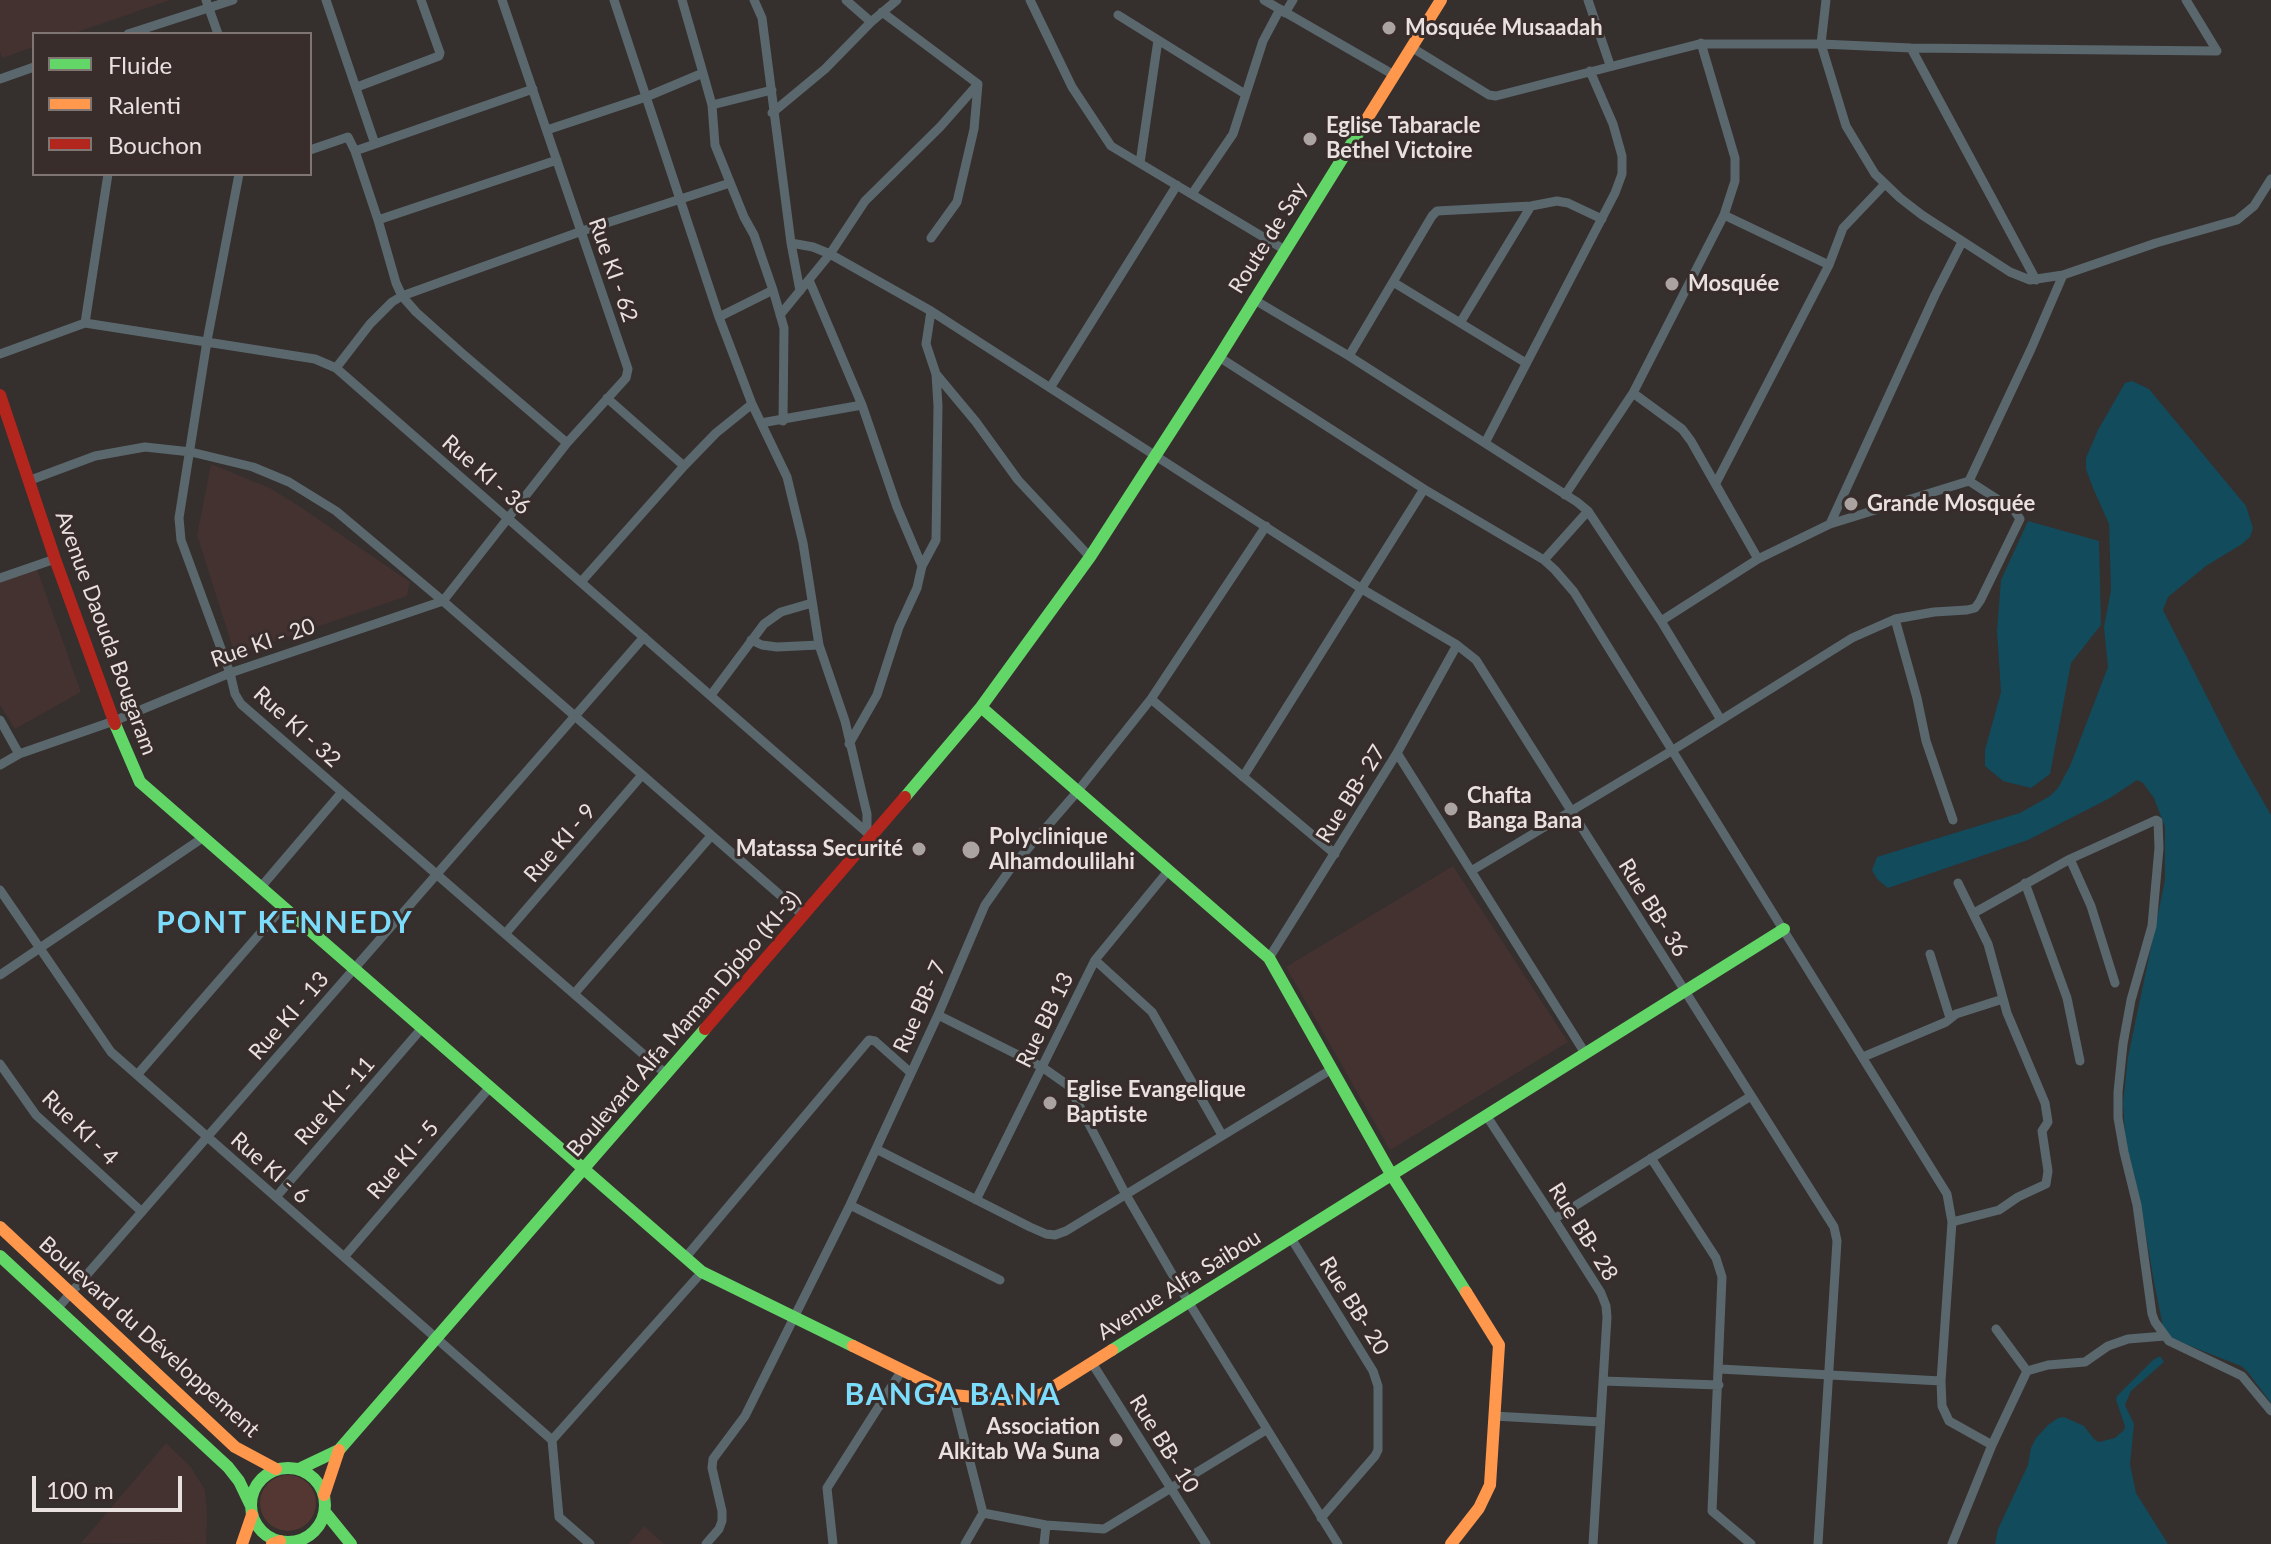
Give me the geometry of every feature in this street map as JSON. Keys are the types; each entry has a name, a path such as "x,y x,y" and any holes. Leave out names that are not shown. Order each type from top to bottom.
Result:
{"main road":[{"name":"Route de Say","path":"1155,456 1441,0"},
{"name":"Avenue Daouda Bougaram","path":"0,395 55,559 114,721 140,782 583,1169"},
{"name":"Boulevard Alfa Maman Djobo (KI-3)","path":"324,1495 339,1450 804,916 981,707 1090,557 1155,456"},
{"path":"981,707 1269,958 1391,1174 1499,1345 1490,1485 1479,1508 1451,1544"},
{"name":"Avenue Alfa Saibou","path":"583,1169 702,1272 953,1395 1017,1401 1030,1399 1189,1303 1784,929"},
{"name":"Boulevard du Développement","path":"0,1227 235,1447 276,1469"},
{"name":"Boulevard du Développement","path":"0,1256 228,1467 239,1481 251,1509"},
{"name":"Boulevard Alfa Maman Djobo (KI-3)","path":"299,1469 339,1450"},
{"path":"242,1544 252,1492 266,1474 288,1467 310,1475 324,1495 325,1512 316,1529 301,1540"},
{"path":"251,1509 258,1527 276,1542 301,1540 317,1544"},
{"path":"325,1512 351,1544"}],"street":[{"path":"133,32 207,4 233,0"},
{"path":"326,0 375,144"},
{"path":"357,87 439,56 421,0"},
{"name":"Rue KI - 62","path":"502,0 628,369 626,378 567,443 507,517"},
{"path":"614,0 719,317 752,404 787,477 803,543 819,645 840,704 870,835"},
{"path":"682,0 712,105 715,145 754,235 780,315 784,332 783,421"},
{"path":"754,0 762,18 772,90 772,113 800,291"},
{"path":"846,0 871,22"},
{"path":"772,113 825,69 897,0"},
{"path":"1030,0 1072,87 1111,146 1285,250"},
{"path":"1264,0 1394,75"},
{"path":"1192,194 1233,134 1263,41 1293,0"},
{"path":"1588,0 1610,65"},
{"path":"1826,0 1821,44 1849,134 1867,164 1884,185 1922,215 2010,272 2036,280 2063,275 2156,243 2237,220 2254,206 2271,179"},
{"path":"1411,47 1489,95 1496,96 1701,43 2217,51 2186,0"},
{"path":"207,4 217,32"},
{"path":"882,12 978,84"},
{"path":"1118,15 1245,94"},
{"path":"1140,163 1158,40"},
{"path":"1565,495 1633,393 1724,215 1735,181 1735,158 1701,43"},
{"path":"1911,48 2036,280"},
{"path":"0,79 32,68"},
{"path":"1485,443 1602,219 1622,174 1622,156 1613,124 1590,71"},
{"path":"547,130 646,97 703,73"},
{"path":"931,238 957,202 974,129 978,84"},
{"path":"780,315 830,254 865,201 940,127 978,84"},
{"path":"355,151 533,89"},
{"path":"712,105 772,90"},
{"path":"312,149 345,137 351,140 402,296 463,354 567,443"},
{"path":"378,220 557,160"},
{"path":"85,323 108,176"},
{"name":"Rue KI - 32","path":"240,176 207,341 179,518 181,540 235,694 241,704 666,1074"},
{"path":"336,368 370,324 402,296 582,231 730,183"},
{"path":"1050,388 1177,185"},
{"path":"1716,483 1829,265 1843,228 1884,185"},
{"path":"1349,356 1437,211 1531,206 1557,201 1602,219"},
{"path":"1460,323 1531,206"},
{"path":"1724,215 1829,265"},
{"path":"1830,524 1962,242"},
{"name":"Rue BB- 36","path":"791,243 830,254 931,311 1362,589 1457,645 1484,670 1834,1227 1837,1241 1818,1544"},
{"path":"1661,621 1758,559 1830,524 1969,481 2063,275"},
{"path":"809,280 862,405 897,507 922,566"},
{"path":"1393,282 1526,363"},
{"path":"719,317 773,290"},
{"path":"1253,299 1349,356 1588,511 1661,621 1721,720"},
{"path":"849,744 877,695 899,627 917,588 922,566 936,540 938,406 936,374 926,344 931,311"},
{"name":"Rue KI - 36","path":"0,354 85,323 315,359 336,368 870,835"},
{"path":"1219,357 1424,489 1544,560 1574,592 1947,1194 1952,1222 1942,1406 1949,1421 1992,1445"},
{"path":"936,374 1018,480 1090,557"},
{"path":"1633,393 1682,429 1758,559"},
{"path":"607,398 684,466"},
{"path":"581,582 684,466 716,433 752,404"},
{"path":"761,423 862,405"},
{"path":"28,481 95,456 145,447 191,452 253,467 289,482 336,511 443,601 804,916"},
{"path":"1471,871 1852,638 1895,619 1975,608 2020,519 2014,510 1969,481"},
{"path":"1243,777 1424,489"},
{"path":"1544,560 1588,511"},
{"path":"443,601 507,517"},
{"name":"Rue BB- 7","path":"706,1544 722,1521 713,1459 745,1416 850,1205 985,905 1011,868 1151,699 1266,526"},
{"path":"0,578 55,559"},
{"name":"Rue KI - 20","path":"0,765 19,754 114,721 230,673 443,601"},
{"path":"711,695 764,624 781,612 812,603"},
{"path":"1895,619 1926,741 1953,820"},
{"name":"Rue KI - 13","path":"56,1310 644,637"},
{"path":"751,640 777,647 819,645"},
{"name":"Rue BB- 27","path":"1269,958 1397,753 1457,645"},
{"path":"1151,699 1335,854"},
{"path":"0,720 19,754"},
{"path":"1397,753 1585,1053"},
{"name":"Rue KI - 9","path":"505,934 642,775"},
{"path":"261,887 342,792"},
{"path":"1974,913 2070,859 2158,821 2159,848 2152,926 2131,1000 2118,1092 2118,1118 2139,1214 2152,1314 2165,1336 2176,1346 2242,1376 2271,1411"},
{"path":"574,994 711,836"},
{"path":"0,975 204,837"},
{"path":"2070,859 2091,906 2115,983"},
{"name":"Rue BB 13","path":"976,1200 1095,960 1168,871"},
{"path":"1952,1222 1996,1212 2046,1183 2048,1171 2042,1131 2048,1122 2048,1115 2003,999 1988,944 1958,883"},
{"path":"2025,883 2067,998 2080,1061"},
{"name":"Rue KI - 6","path":"0,890 111,1052 552,1440"},
{"path":"137,1075 283,907"},
{"path":"1930,954 1950,1018"},
{"path":"1095,960 1152,1012 1222,1135"},
{"path":"1863,1057 1946,1022 1956,1014 2003,999"},
{"path":"938,1015 1042,1067 1061,1079 1075,1094 1125,1193 1189,1303 1338,1544"},
{"name":"Rue KI - 11","path":"276,1197 422,1028"},
{"path":"685,1258 869,1040 875,1041 911,1073"},
{"name":"Rue KI - 4","path":"0,1064 36,1115 142,1212"},
{"path":"876,1149 1030,1227 1055,1235 1332,1069"},
{"name":"Rue KI - 5","path":"344,1257 490,1087"},
{"path":"1554,1219 1751,1096"},
{"name":"Rue BB- 28","path":"1486,1115 1601,1293 1606,1306 1593,1544"},
{"path":"1651,1158 1720,1267 1720,1369 1712,1511 1751,1544"},
{"path":"850,1205 1000,1280"},
{"name":"Rue BB- 20","path":"1291,1238 1373,1371 1378,1386 1378,1450 1321,1518"},
{"path":"590,1544 559,1517 552,1440 702,1272"},
{"path":"1996,1329 2027,1371"},
{"path":"1952,1544 1992,1445 2027,1371 2048,1365 2085,1362 2108,1346 2128,1339 2165,1336"},
{"name":"Rue BB- 10","path":"1092,1363 1206,1544"},
{"path":"1720,1369 1941,1381"},
{"path":"833,1544 827,1488 902,1370"},
{"path":"1603,1381 1719,1385"},
{"path":"953,1395 983,1513 965,1544"},
{"path":"1494,1416 1600,1422"},
{"path":"983,1513 1046,1525 1104,1529 1266,1430"},
{"path":"1044,1544 1046,1525"}],"shaded area":[{"path":"0,0 170,0 78,32 32,32 32,48 2,58"},
{"path":"211,464 270,488 299,506 410,582 407,596 235,655 197,535"},
{"path":"37,569 81,692 15,729 0,705 0,582"},
{"path":"1453,866 1568,1042 1390,1150 1286,967"},
{"path":"166,1443 191,1467 205,1490 206,1544 81,1543"},
{"path":"288,1475 308,1483 316,1503 308,1523 288,1531 268,1523 260,1503 268,1483"},
{"path":"644,1526 664,1544 629,1544"}],"water":[{"path":"2132,381 2149,389 2246,506 2253,528 2250,537 2242,544 2206,566 2168,597 2163,610 2236,754 2271,815 2271,1403 2241,1366 2175,1340 2163,1327 2139,1195 2131,1169 2123,1103 2128,1057 2165,880 2165,827 2154,798 2143,783 2137,780 2110,798 2028,840 1888,888 1872,870 1877,857 2020,813 2050,796 2070,766 2108,667 2104,627 2111,590 2109,524 2086,469 2086,458 2125,383"},
{"path":"2028,521 2099,541 2101,625 2071,663 2050,774 2031,788 2003,781 1985,766 1985,750 2001,692 1997,631 2001,580"},
{"path":"2160,1356 2164,1362 2131,1391 2125,1405 2134,1424 2130,1464 2136,1493 2168,1544 1995,1544 1998,1529 2028,1465 2036,1438 2048,1425 2064,1417 2084,1426 2099,1442 2115,1438 2125,1426 2117,1396"}],"traffic: fast":[{"path":"905,797 981,707 1090,557 1365,122"},
{"path":"981,707 1269,958 1391,1174 1466,1292"},
{"path":"115,724 140,782 702,1272 853,1346"},
{"path":"1112,1350 1784,929"},
{"path":"299,1469 339,1450 705,1029"},
{"path":"0,1256 228,1467 250,1504"},
{"path":"288,1468 309,1474 319,1484 325,1505 319,1526 309,1536 288,1542 267,1536 257,1526 251,1505 257,1484 267,1474 288,1468"},
{"path":"325,1512 351,1544"}],"traffic: slow":[{"path":"1365,122 1441,0"},
{"path":"0,1227 235,1447 276,1469"},
{"path":"1451,1544 1479,1508 1490,1485 1499,1345 1466,1292"},
{"path":"853,1346 953,1395 1017,1401 1042,1394 1112,1350"},
{"path":"324,1495 339,1450"},
{"path":"242,1544 252,1515"},
{"path":"272,1544 280,1541"}],"traffic: jam":[{"path":"0,395 115,724"},
{"path":"705,1029 905,797"}],"place":[{"name":"Mosquée Musaadah","path":"1389,28"},
{"name":"Eglise Tabaracle Bethel Victoire","path":"1310,139"},
{"name":"Mosquée","path":"1672,284"},
{"name":"Grande Mosquée","path":"1851,504"},
{"name":"Chafta Banga Bana","path":"1451,809"},
{"name":"Matassa Securité","path":"919,849"},
{"name":"Polyclinique Alhamdoulilahi","path":"971,850"},
{"name":"Eglise Evangelique Baptiste","path":"1050,1103"},
{"name":"Association Alkitab Wa Suna","path":"1116,1440"}],"district":[{"name":"PONT KENNEDY","path":"285,923"},
{"name":"BANGA BANA","path":"953,1395"}]}
